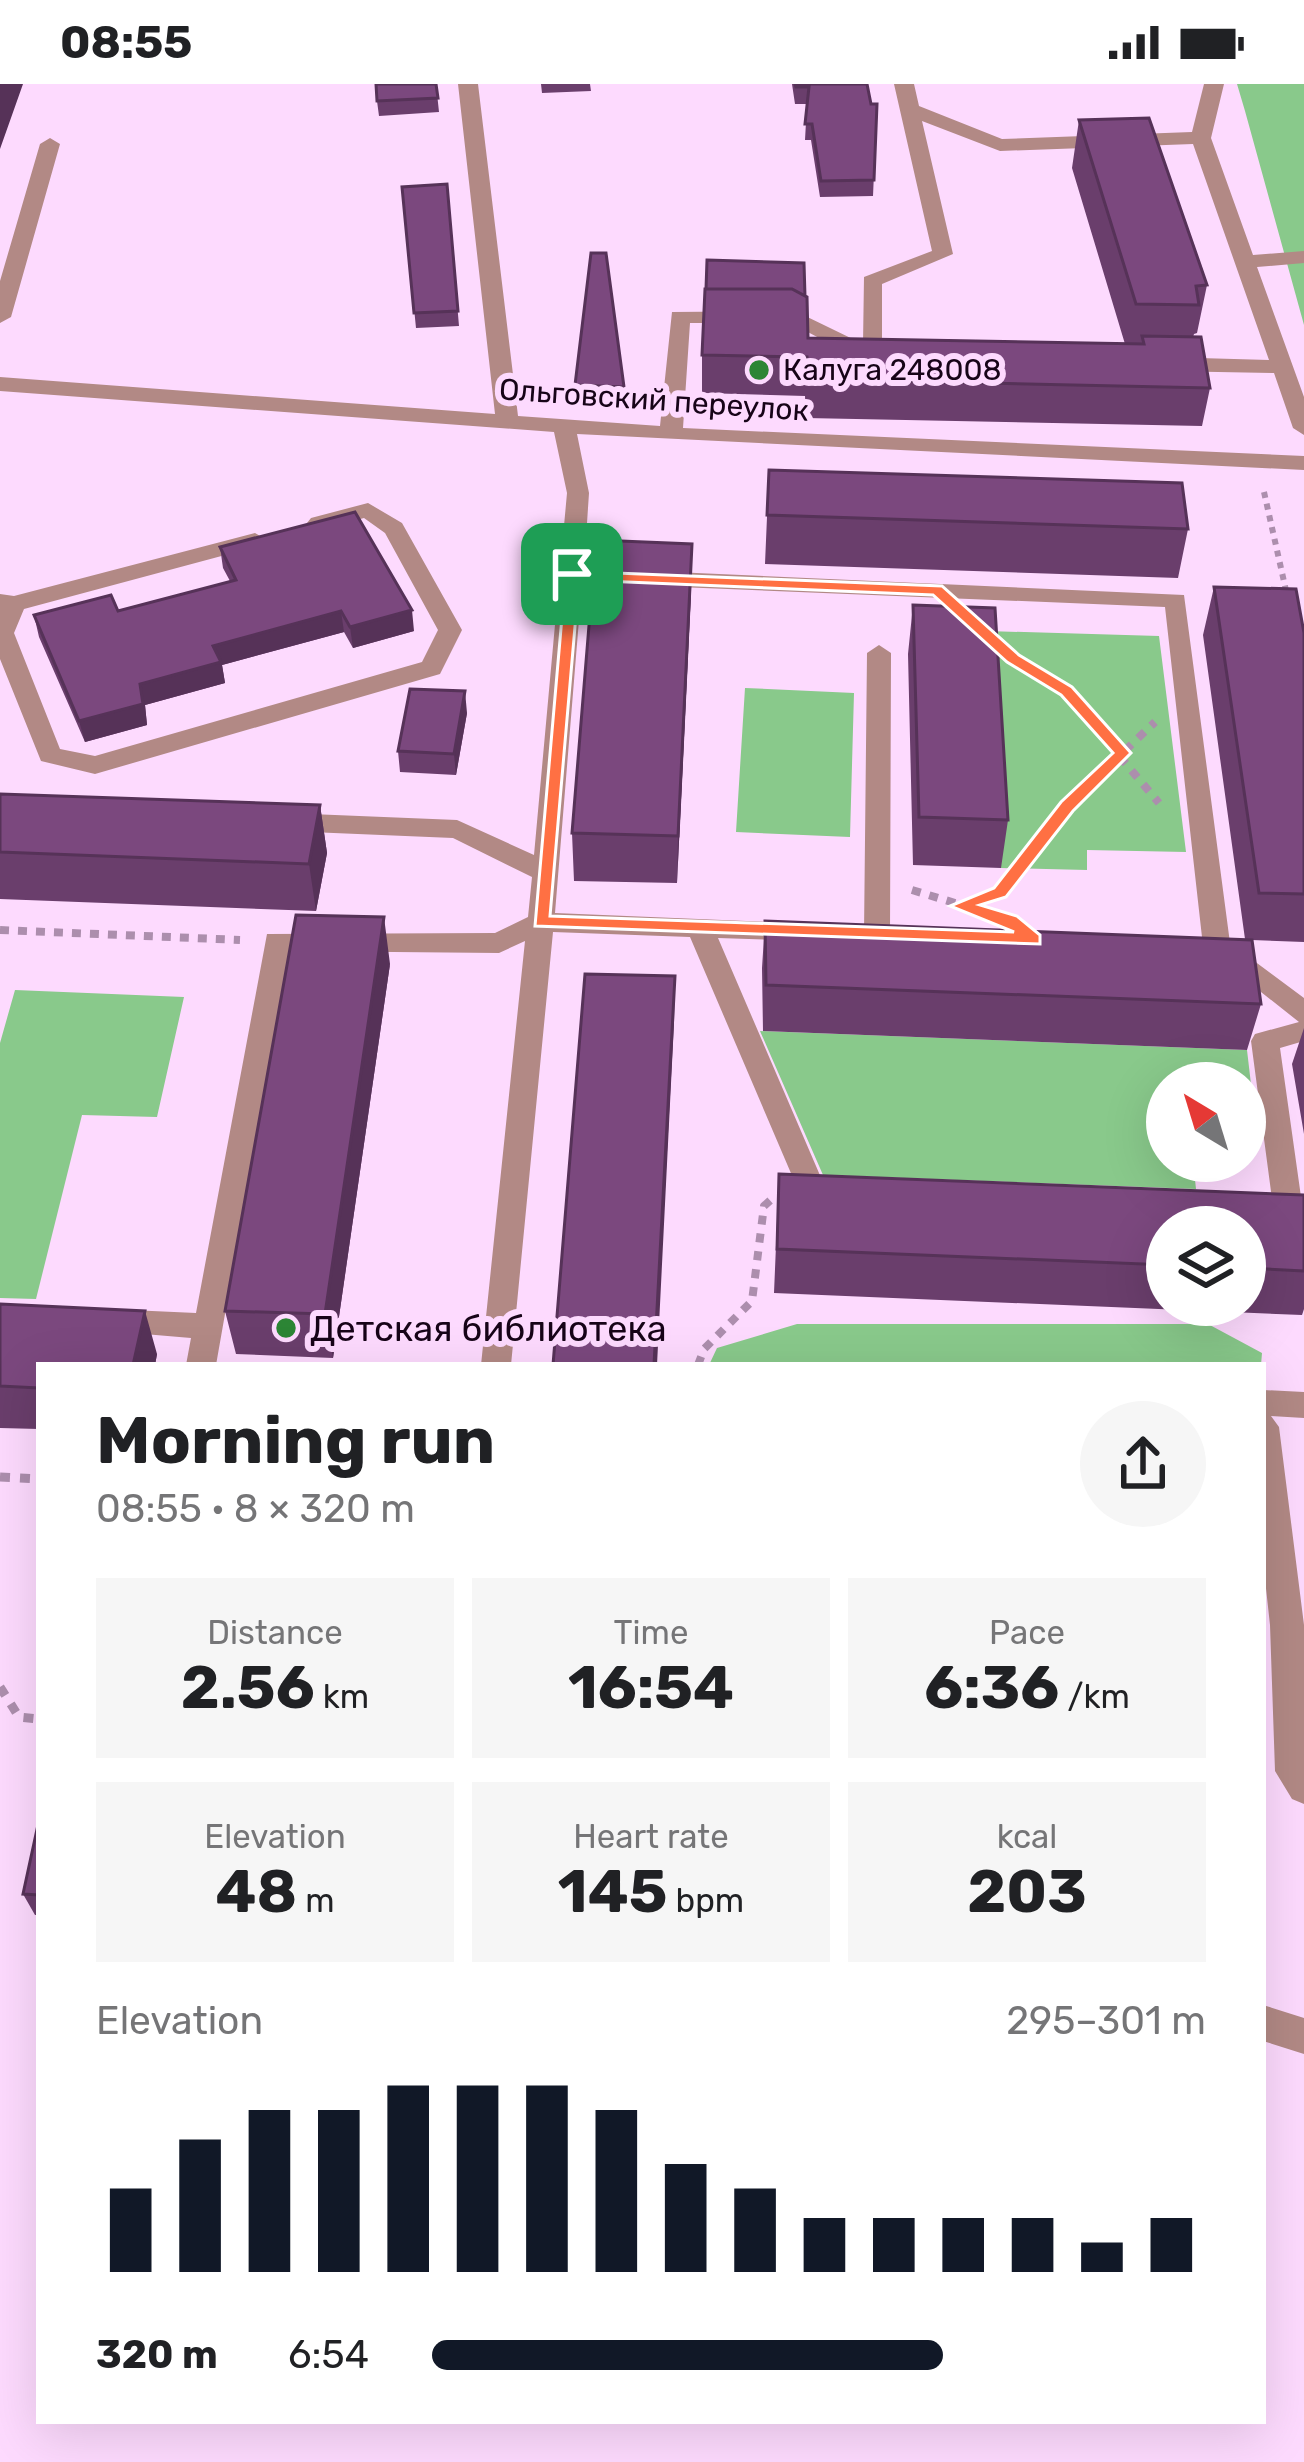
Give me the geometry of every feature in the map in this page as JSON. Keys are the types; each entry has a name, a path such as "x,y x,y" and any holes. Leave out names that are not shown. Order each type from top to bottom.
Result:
{"street":[{"path":"468,84 507,420"},
{"path":"671,434 680,316 795,317 885,357 871,281 943,254 904,84"},
{"path":"1214,84 1202,138 1304,428"},
{"path":"912,110 1000,146 1202,138"},
{"path":"0,317 50,144"},
{"path":"1247,262 1304,256"},
{"path":"1147,364 1284,367"},
{"name":"Ольговский переулок","path":"0,384 671,434 1304,463"},
{"path":"496,1362 578,494 564,425"},
{"path":"368,510 394,528 451,630 431,668 95,765 50,754 2,633 7,603 368,510"},
{"path":"572,574 1176,599 1204,853 1206,946 1304,1013"},
{"path":"202,1362 277,941 499,943 541,922 866,933 878,876 879,653"},
{"path":"252,821 458,829 546,872"},
{"path":"700,928 812,1191 860,1193"},
{"path":"1266,1210 1288,1210 1265,1041 1304,1030"},
{"path":"70,1319 208,1326"},
{"path":"1266,1403 1304,1405"},
{"path":"1266,1453 1286,1625 1292,1771 1304,1788"},
{"path":"1266,2024 1304,2036"}],"path":[{"path":"1262,486 1288,602"},
{"path":"937,590 1013,658 1067,691 1204,853"},
{"path":"958,906 1000,893 1067,806 1185,692"},
{"path":"878,876 1011,920 1034,939"},
{"path":"0,931 277,941"},
{"path":"699,1362 704,1348 752,1301 764,1206 778,1193 812,1191"},
{"path":"0,1477 36,1479"},
{"path":"0,1687 19,1717 36,1719"}],"green space":[{"path":"1237,84 1304,84 1304,325 1245,111"},
{"path":"987,631 1159,636 1186,852 1087,850 1087,870 1001,868"},
{"path":"745,688 854,693 850,837 736,832"},
{"path":"15,990 184,997 157,1117 82,1115 36,1299 0,1298 0,1043"},
{"path":"760,1031 1247,1050 1248,1062 1146,1062 1146,1182 1195,1182 1196,1189 823,1175"},
{"path":"797,1324 1212,1326 1262,1353 1261,1362 710,1362 717,1348"}],"building":[{"path":"376,84 436,84 438,98 377,101"},
{"path":"795,84 867,84 871,104 877,104 874,180 821,181 812,124 805,124 809,87"},
{"path":"1149,118 1207,285 1196,286 1199,305 1136,304 1079,120"},
{"path":"447,184 458,311 414,313 402,187"},
{"path":"591,253 606,253 624,387 575,385"},
{"path":"707,260 804,263 805,296 792,289 706,289"},
{"path":"705,289 792,289 807,297 808,338 1144,344 1142,336 1201,337 1210,388 808,379 807,357 702,355"},
{"path":"769,470 1182,483 1188,529 767,515"},
{"path":"355,512 412,610 350,627 341,611 213,646 221,662 140,684 143,704 79,721 34,615 111,595 118,611 236,580 220,547"},
{"path":"596,540 692,544 678,836 572,833"},
{"path":"1214,587 1296,589 1304,633 1304,894 1259,893"},
{"path":"913,605 995,608 1008,820 919,817"},
{"path":"410,689 465,691 454,754 398,751"},
{"path":"0,794 320,805 309,864 0,852"},
{"path":"296,915 384,917 325,1314 225,1311"},
{"path":"765,921 1252,940 1261,1004 766,985"},
{"path":"585,974 675,976 654,1362 553,1362"},
{"path":"779,1174 1304,1195 1304,1271 1266,1269 1266,1206 1146,1206 1146,1264 777,1249"},
{"path":"0,1304 145,1311 134,1362 36,1362 36,1388 0,1386"},
{"path":"36,1834 36,1895 23,1894"}],"place":[{"name":"Калуга 248008","path":"759,370"},
{"name":"Детская библиотека","path":"286,1328"}],"route":[{"path":"572,574 937,590 1013,658 1067,691 1122,753 1067,806 1000,893 958,906 1011,920 1034,939 541,922 572,574"}]}
